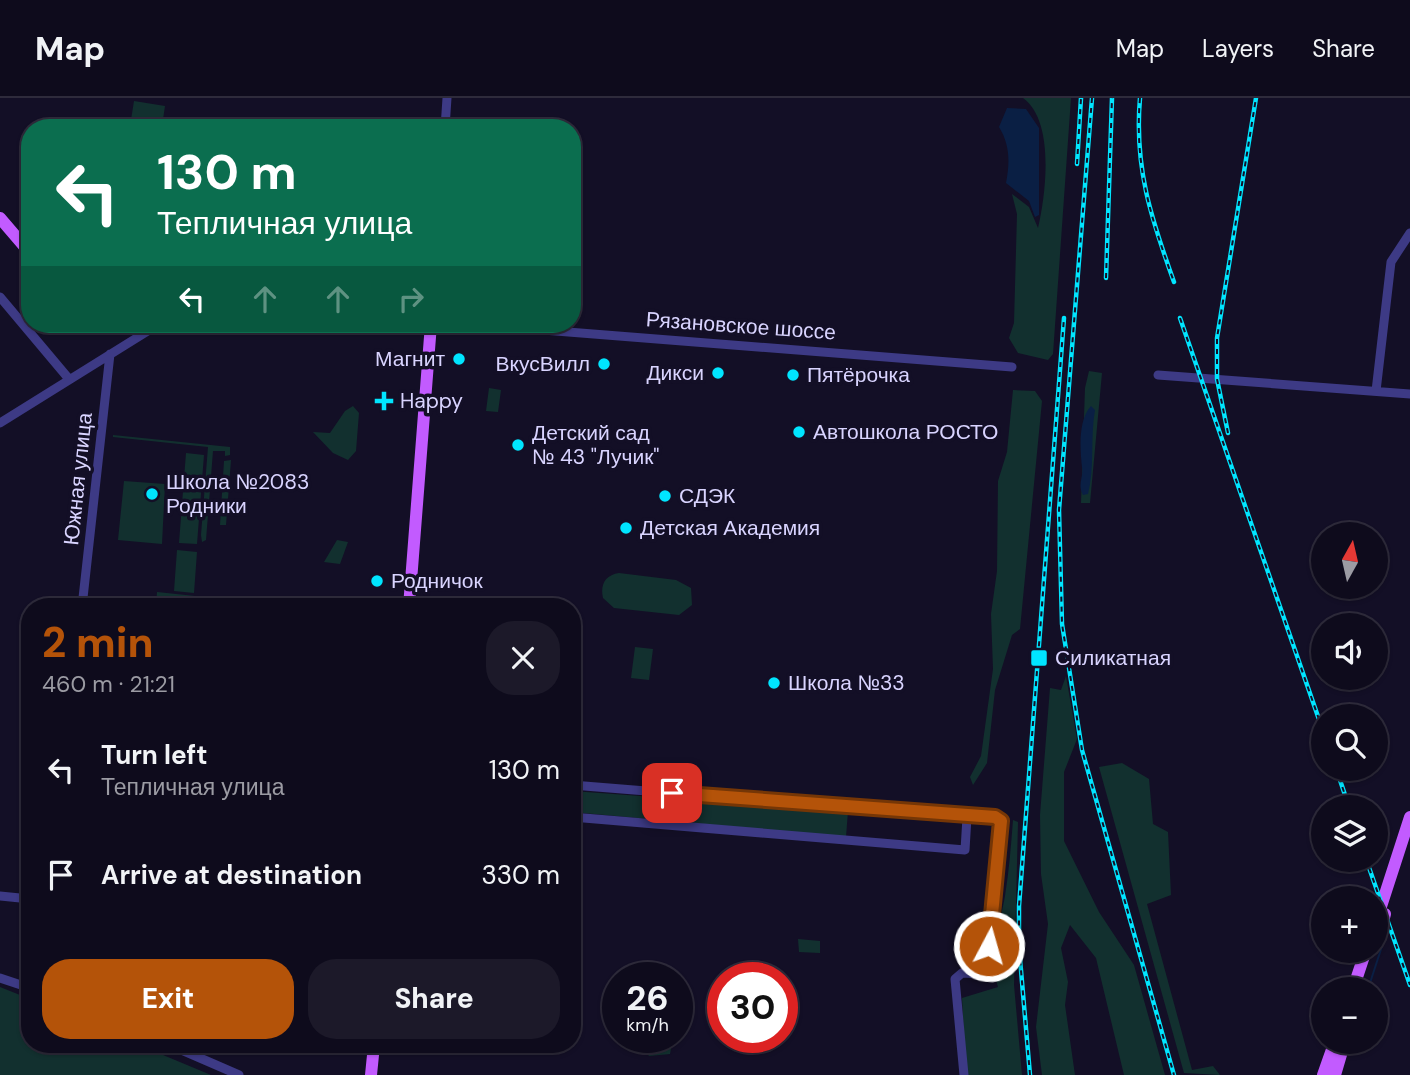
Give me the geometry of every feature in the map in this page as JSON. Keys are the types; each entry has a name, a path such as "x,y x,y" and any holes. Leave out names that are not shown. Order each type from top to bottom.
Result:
{"main road":[{"path":"0,218 21,242"},
{"path":"410,598 430,333"},
{"path":"1388,907 1404,856 1410,817"},
{"path":"1388,894 1410,841"},
{"path":"371,1075 373,1053"},
{"path":"1326,1075 1330,1054"},
{"path":"1335,1075 1341,1054"}],"street":[{"path":"446,119 447,98"},
{"path":"1376,391 1391,262 1410,233"},
{"path":"0,297 21,322"},
{"path":"30,333 69,379"},
{"path":"0,423 144,333"},
{"name":"Рязановское шоссе","path":"581,333 1012,367"},
{"name":"Южная улица","path":"83,598 110,354"},
{"path":"1158,375 1410,394"},
{"path":"581,786 967,817 995,817 1001,821 987,968 981,974 962,973 955,979 964,1075"},
{"path":"581,818 965,850 967,817"},
{"path":"0,896 21,898"},
{"path":"0,978 21,985"},
{"path":"188,1053 239,1075"}],"green space":[{"path":"1023,98 1071,98 1053,354 1048,360 1018,353 1009,338 1014,323 1017,214 1012,194 1029,207 1038,228 1044,197 1044,140 1033,109"},
{"path":"134,101 165,106 163,119 131,119"},
{"path":"1089,371 1102,373 1090,503 1081,503 1085,388"},
{"path":"489,388 501,390 498,412 486,411"},
{"path":"1013,390 1035,391 1042,401 1020,629 1012,635 995,690 987,763 973,785 970,777 981,756 993,669 991,614 997,571 998,481 1007,452"},
{"path":"353,406 359,413 356,451 348,460 333,453 313,432 330,433 345,411"},
{"path":"113,435 230,447 230,455 225,456 225,451 213,451 206,540 202,542 201,535 208,447"},
{"path":"186,453 204,455 197,544 179,543"},
{"path":"231,460 226,525 220,525 224,461"},
{"path":"124,481 165,484 162,544 118,540"},
{"path":"337,540 348,542 340,564 324,562"},
{"path":"177,550 197,552 194,593 174,591"},
{"path":"619,573 676,580 691,588 692,605 679,615 614,608 603,598 602,589 607,578"},
{"path":"157,592 195,596 195,598 157,598"},
{"path":"635,647 653,649 649,680 631,678"},
{"path":"1066,676 1077,739 1064,772 1064,841 1099,912 1134,965 1165,1075 1124,1075 1096,958 1070,925 1061,948 1068,982 1065,1005 1075,1075 1042,1075 1036,1027 1048,924 1041,874 1040,815 1050,688 1061,690"},
{"path":"1122,763 1149,779 1153,824 1168,832 1171,895 1147,904 1192,1070 1213,1066 1220,1075 1184,1073 1099,767"},
{"path":"581,792 848,811 846,837 581,813"},
{"path":"1013,820 1018,822 1014,985 1022,1075 966,1075 962,998 998,987 993,950 1005,896"},
{"path":"798,939 820,941 820,953 799,952"},
{"path":"0,987 21,995 21,1053 158,1053 211,1075 0,1075"},
{"path":"647,1053 670,1053 670,1054 649,1056"}],"water":[{"path":"1007,108 1026,109 1039,128 1039,215 1035,217 1029,201 1006,183 1008,154 999,127"},
{"path":"1091,406 1095,410 1091,473 1088,494 1083,495 1081,435 1084,419"}],"waterway":[{"path":"1372,977 1376,963"}],"railway":[{"path":"1077,164 1081,98"},
{"path":"1092,98 1059,510 1062,624 1082,750 1174,1075"},
{"path":"1106,278 1112,98"},
{"path":"1140,98 1140,147 1146,192 1174,282"},
{"path":"1228,433 1217,379 1217,338 1256,98"},
{"path":"1030,1075 1019,947 1019,906 1064,318"},
{"path":"1180,318 1314,704"},
{"path":"1340,781 1345,795"},
{"path":"1371,872 1410,985"}],"place":[{"name":"Магнит","path":"459,359"},
{"name":"ВкусВилл","path":"604,364"},
{"name":"Дикси","path":"718,373"},
{"name":"Пятёрочка","path":"793,375"},
{"name":"Happy","path":"384,401"},
{"name":"Автошкола РОСТО","path":"799,432"},
{"name":"Детский сад № 43 \"Лучик\"","path":"518,445"},
{"name":"Школа №2083 Родники","path":"152,494"},
{"name":"СДЭК","path":"665,496"},
{"name":"Детская Академия","path":"626,528"},
{"name":"Родничок","path":"377,581"},
{"name":"Силикатная","path":"1039,658"},
{"name":"Школа №33","path":"774,683"}],"route":[{"path":"672,793 995,817 1001,821 989,946"}]}
